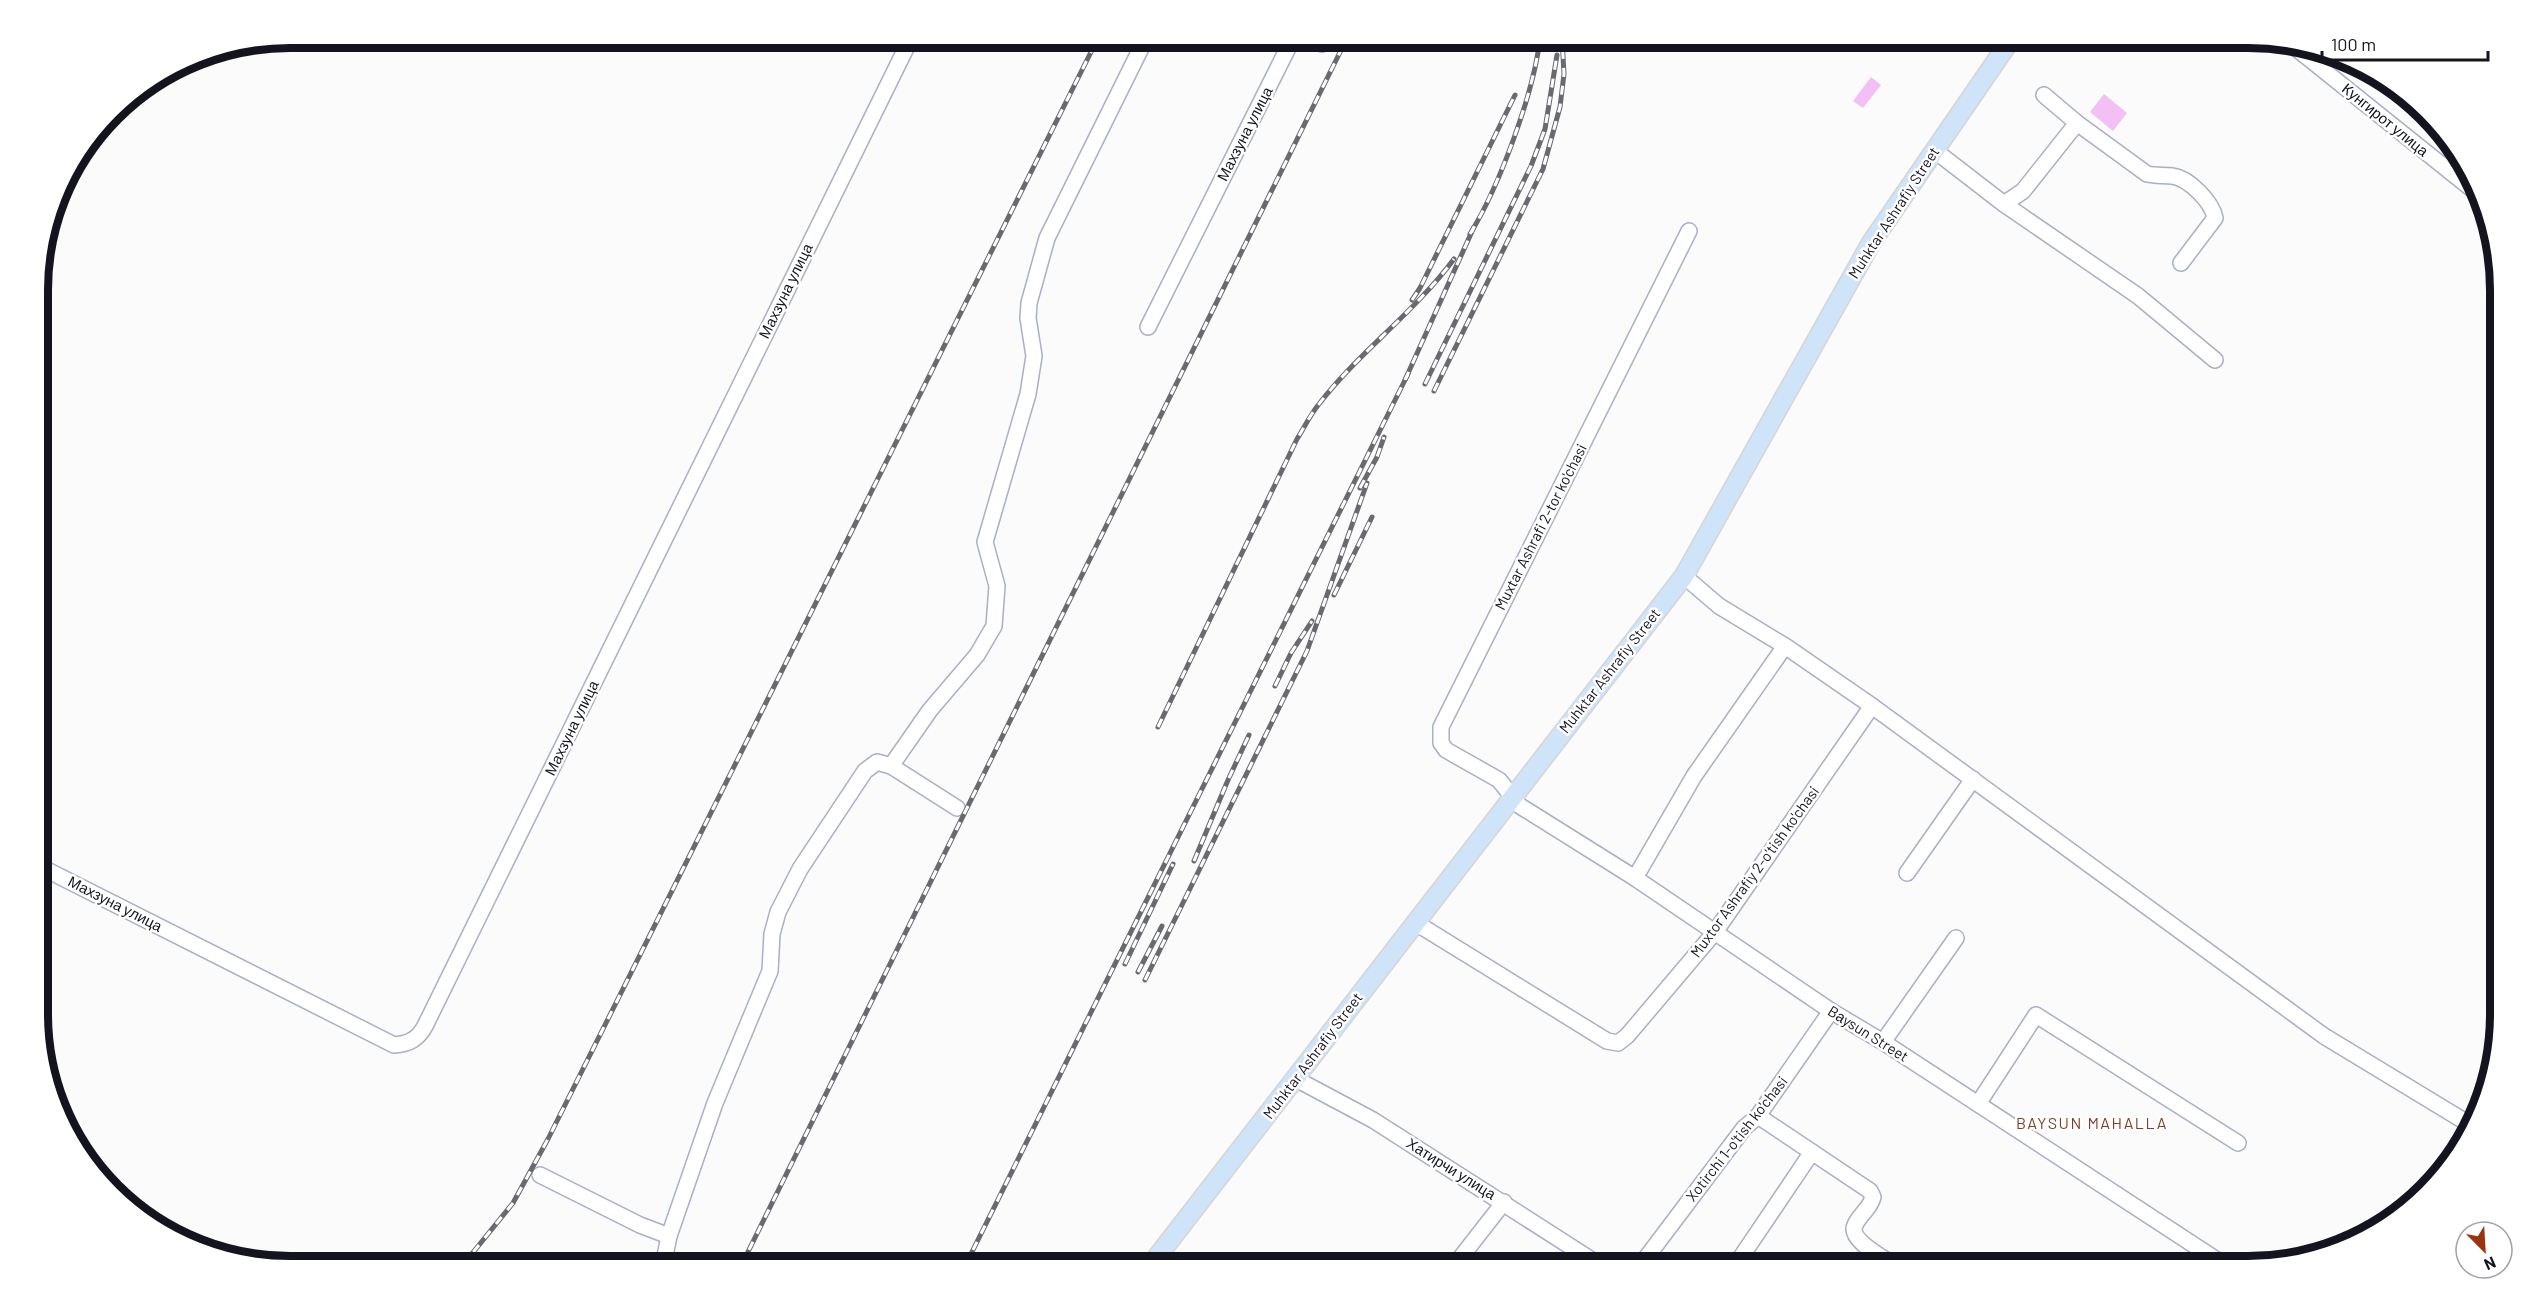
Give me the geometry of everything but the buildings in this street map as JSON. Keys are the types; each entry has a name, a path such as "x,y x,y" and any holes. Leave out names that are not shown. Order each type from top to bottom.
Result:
{"main road":[{"name":"Muhktar Ashrafiy Street","path":"1158,1256 1684,576 1871,243 2005,48"}],"street":[{"name":"Махзуна улица","path":"48,871 394,1045 417,1038 425,1026 906,48"},
{"path":"891,766 930,710 977,655 994,626 997,586 985,542 1028,394 1034,356 1028,318 1029,303 1047,238 1141,48"},
{"name":"Махзуна улица","path":"1148,327 1288,48"},
{"name":"Кунгирот улица","path":"2304,55 2465,184"},
{"path":"2044,95 2077,123 2147,174 2156,177 2173,176 2193,187 2213,208 2215,218 2181,263"},
{"path":"2004,204 2023,191 2077,123"},
{"path":"1934,150 2004,204 2138,297 2215,360"},
{"name":"Muxtar Ashrafi 2-tor ko'chasi","path":"1512,798 1498,780 1446,750 1441,743 1441,727 1689,231"},
{"path":"1684,576 1719,606 1785,646 1872,706 2324,1036 2465,1121"},
{"path":"1635,878 1694,776 1785,646"},
{"name":"Muxtor Ashrafiy 2-o'tish ko'chasi","path":"1416,923 1607,1041 1618,1043 1627,1036 1715,932 1872,706"},
{"path":"665,1256 669,1236 715,1103 770,971 772,934 785,896 865,771 877,762 891,766 957,808"},
{"path":"1907,873 1973,779"},
{"name":"Bаysun Street","path":"1512,798 1520,806 1635,878 1831,1011 1883,1042 2211,1256"},
{"path":"1883,1042 1956,938"},
{"name":"Xotirchi 1-o'tish ko'chasi","path":"1648,1256 1744,1128 1758,1116 1831,1011"},
{"path":"1978,1104 2036,1015 2238,1143"},
{"name":"Хатирчи улица","path":"1296,1079 1373,1120 1586,1256"},
{"path":"1758,1116 1870,1191 1873,1197 1871,1205 1855,1225 1854,1232 1857,1240 1880,1256"},
{"path":"1742,1256 1812,1152"},
{"path":"540,1175 640,1225 669,1236"},
{"path":"1462,1256 1504,1202"}],"shaded area":[{"path":"1871,77 1881,85 1863,108 1853,101"},
{"path":"2104,94 2127,113 2113,131 2090,112"}],"railway":[{"path":"470,1256 513,1203 548,1139 1093,48"},
{"path":"746,1256 1342,48"},
{"path":"1470,234 1492,191 1514,139 1531,85 1538,48"},
{"path":"1434,391 1543,169 1560,107 1564,74 1563,48"},
{"path":"1425,384 1531,166 1545,129 1557,55"},
{"path":"1412,300 1515,95"},
{"path":"1405,380 1474,227"},
{"path":"1158,727 1297,439 1310,417 1351,367 1422,297 1454,259"},
{"path":"970,1256 1408,374"},
{"path":"1360,488 1377,457 1384,437"},
{"path":"1145,980 1307,651 1367,483"},
{"path":"1334,595 1372,517"},
{"path":"1275,686 1291,653 1312,621"},
{"path":"1194,861 1249,735"},
{"path":"1125,964 1173,864"},
{"path":"1138,972 1162,926"}],"district":[{"name":"BAYSUN MAHALLA","path":"2092,1123"}]}
